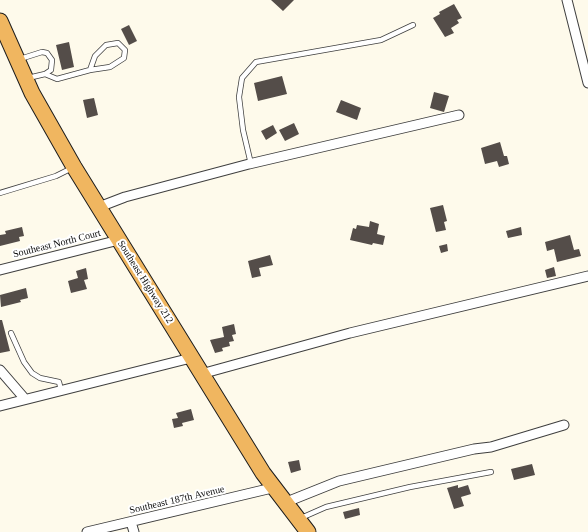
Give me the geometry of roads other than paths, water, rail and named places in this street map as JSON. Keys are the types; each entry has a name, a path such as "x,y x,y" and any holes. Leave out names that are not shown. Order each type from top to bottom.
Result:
{"highway":[{"name":"Southeast Highway 212","path":"0,21 25,78 98,207 272,488 308,532"}],"street":[{"path":"567,0 588,83"},
{"path":"98,207 125,197 251,164 459,115"},
{"name":"Southeast North Court","path":"0,270 119,240"},
{"path":"201,374 350,333 588,276"},
{"path":"0,406 191,358"},
{"path":"0,370 25,399"},
{"path":"284,503 339,481 474,449 491,447 564,425"},
{"name":"Southeast 187th Avenue","path":"87,532 272,488"},
{"path":"131,522 134,532"}],"lane":[{"path":"251,164 243,130 238,97 242,78 256,62 381,40 413,25"},
{"path":"45,74 57,79 90,70 110,67 124,58 125,50 118,43 106,45 95,56 90,70"},
{"path":"16,60 42,52 47,53 52,60 52,70 45,74 25,78"},
{"path":"0,193 56,176 74,167"},
{"path":"11,333 24,362 32,373 40,378 59,382 61,390"},
{"path":"298,520 308,514 326,507 410,487 491,472"}]}
